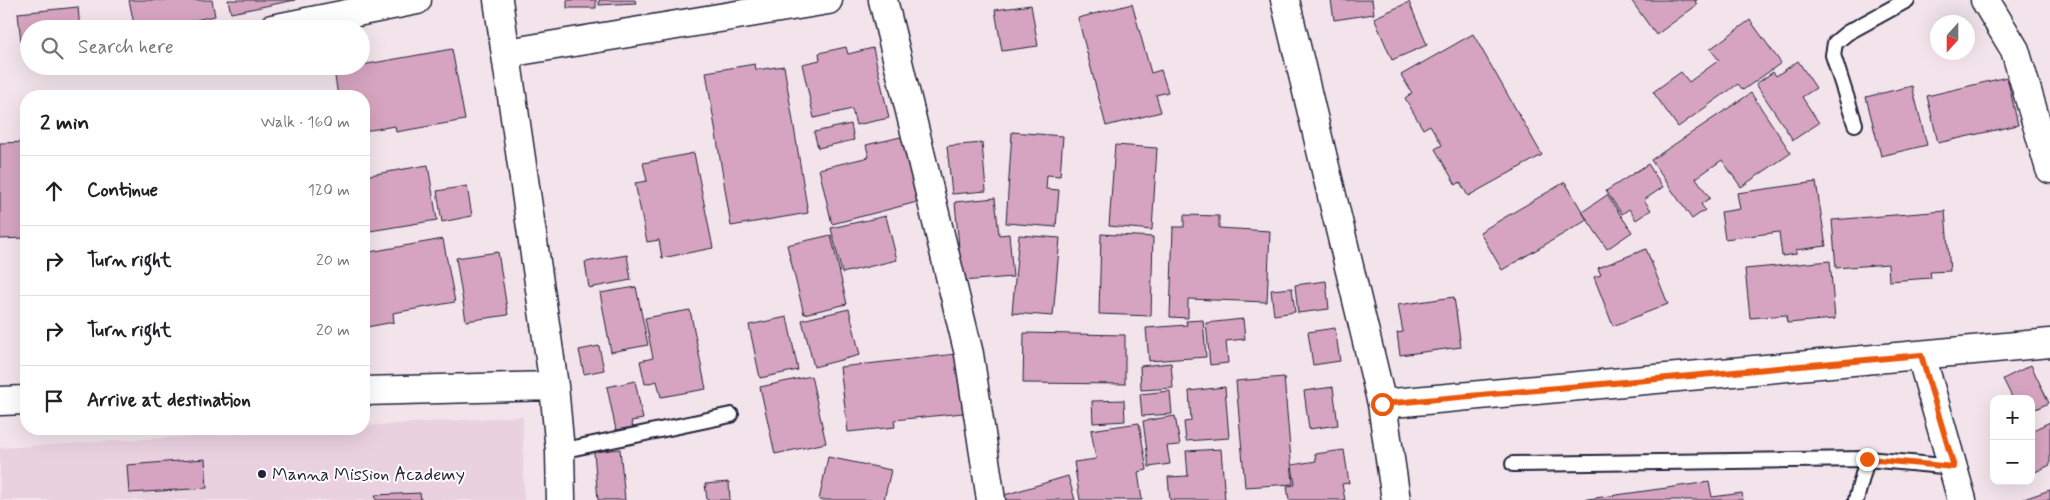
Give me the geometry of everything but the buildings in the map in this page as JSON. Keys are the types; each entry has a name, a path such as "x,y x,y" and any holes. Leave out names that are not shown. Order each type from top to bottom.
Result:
{"street":[{"path":"317,20 417,0"},
{"path":"498,0 554,386 560,451 561,500"},
{"path":"507,53 828,0"},
{"path":"883,0 969,354 991,500"},
{"path":"1285,0 1382,404 1396,500"},
{"path":"1985,0 2015,50 2050,170"},
{"path":"1382,404 2050,343"},
{"path":"1921,355 1962,500"},
{"path":"370,391 554,386"},
{"path":"0,401 20,400"}],"lane":[{"path":"1855,124 1833,55 1835,43 1848,33 1907,0"},
{"path":"560,451 731,415"},
{"path":"1513,464 1867,459 1954,467"},
{"path":"1856,500 1867,459"}],"shaded area":[{"name":"Manna Mission Academy","path":"523,416 524,500 0,500 0,448 216,435 370,435 370,426"}],"place":[{"name":"Manna Mission Academy","path":"262,474"}],"route":[{"path":"1382,404 1921,355 1954,467 1867,459"}]}
